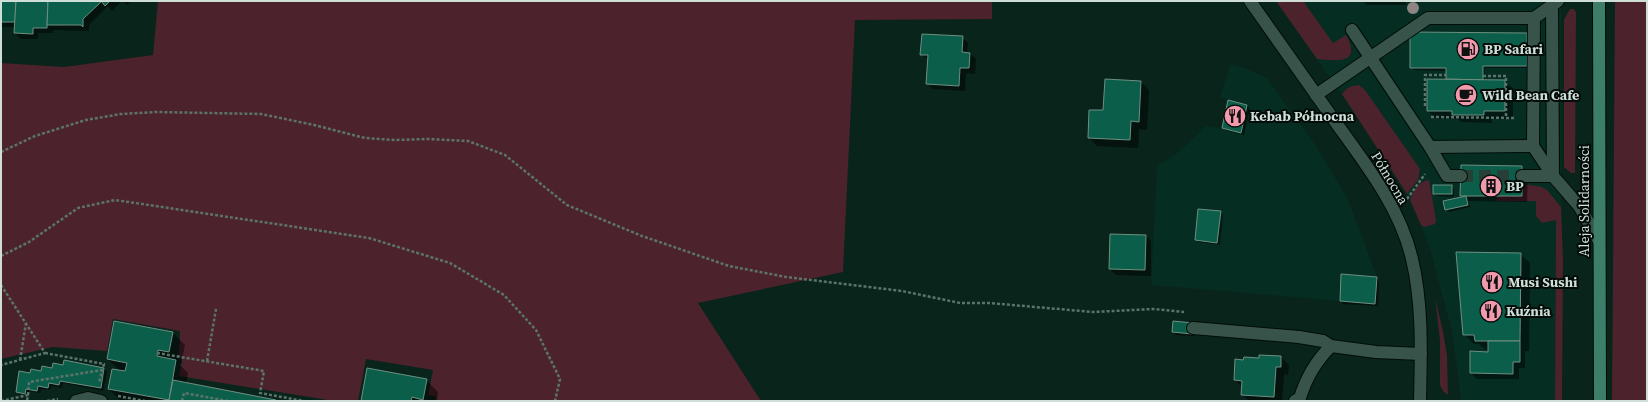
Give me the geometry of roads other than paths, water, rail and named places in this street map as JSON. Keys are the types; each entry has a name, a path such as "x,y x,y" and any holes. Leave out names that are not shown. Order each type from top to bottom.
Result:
{"main road":[{"name":"Aleja Solidarności","path":"1599,1 1600,401"}],"street":[{"name":"Północna","path":"1250,1 1380,188 1394,212 1412,258 1416,281 1421,354 1420,401"},
{"path":"1316,95 1428,18 1534,18 1555,4"},
{"path":"1553,176 1555,4"},
{"path":"1534,18 1533,146 1553,176 1579,206 1599,241"},
{"path":"1352,30 1430,147 1447,176 1461,176"},
{"path":"1430,147 1533,146"},
{"path":"1522,176 1553,176"},
{"path":"1193,328 1299,337 1323,342 1331,346 1376,352 1421,354"},
{"path":"1295,401 1300,398 1312,369 1322,355 1331,346"},
{"path":"76,401 88,398 101,401"}],"tunnel":[{"path":"1461,176 1522,176"}],"place":[{"name":"BP Safari","path":"1468,49"},
{"name":"Wild Bean Cafe","path":"1466,95"},
{"name":"Kebab Północna","path":"1235,116"},
{"name":"BP","path":"1491,186"},
{"name":"Musi Sushi","path":"1492,282"},
{"name":"Kuźnia","path":"1491,311"}]}
